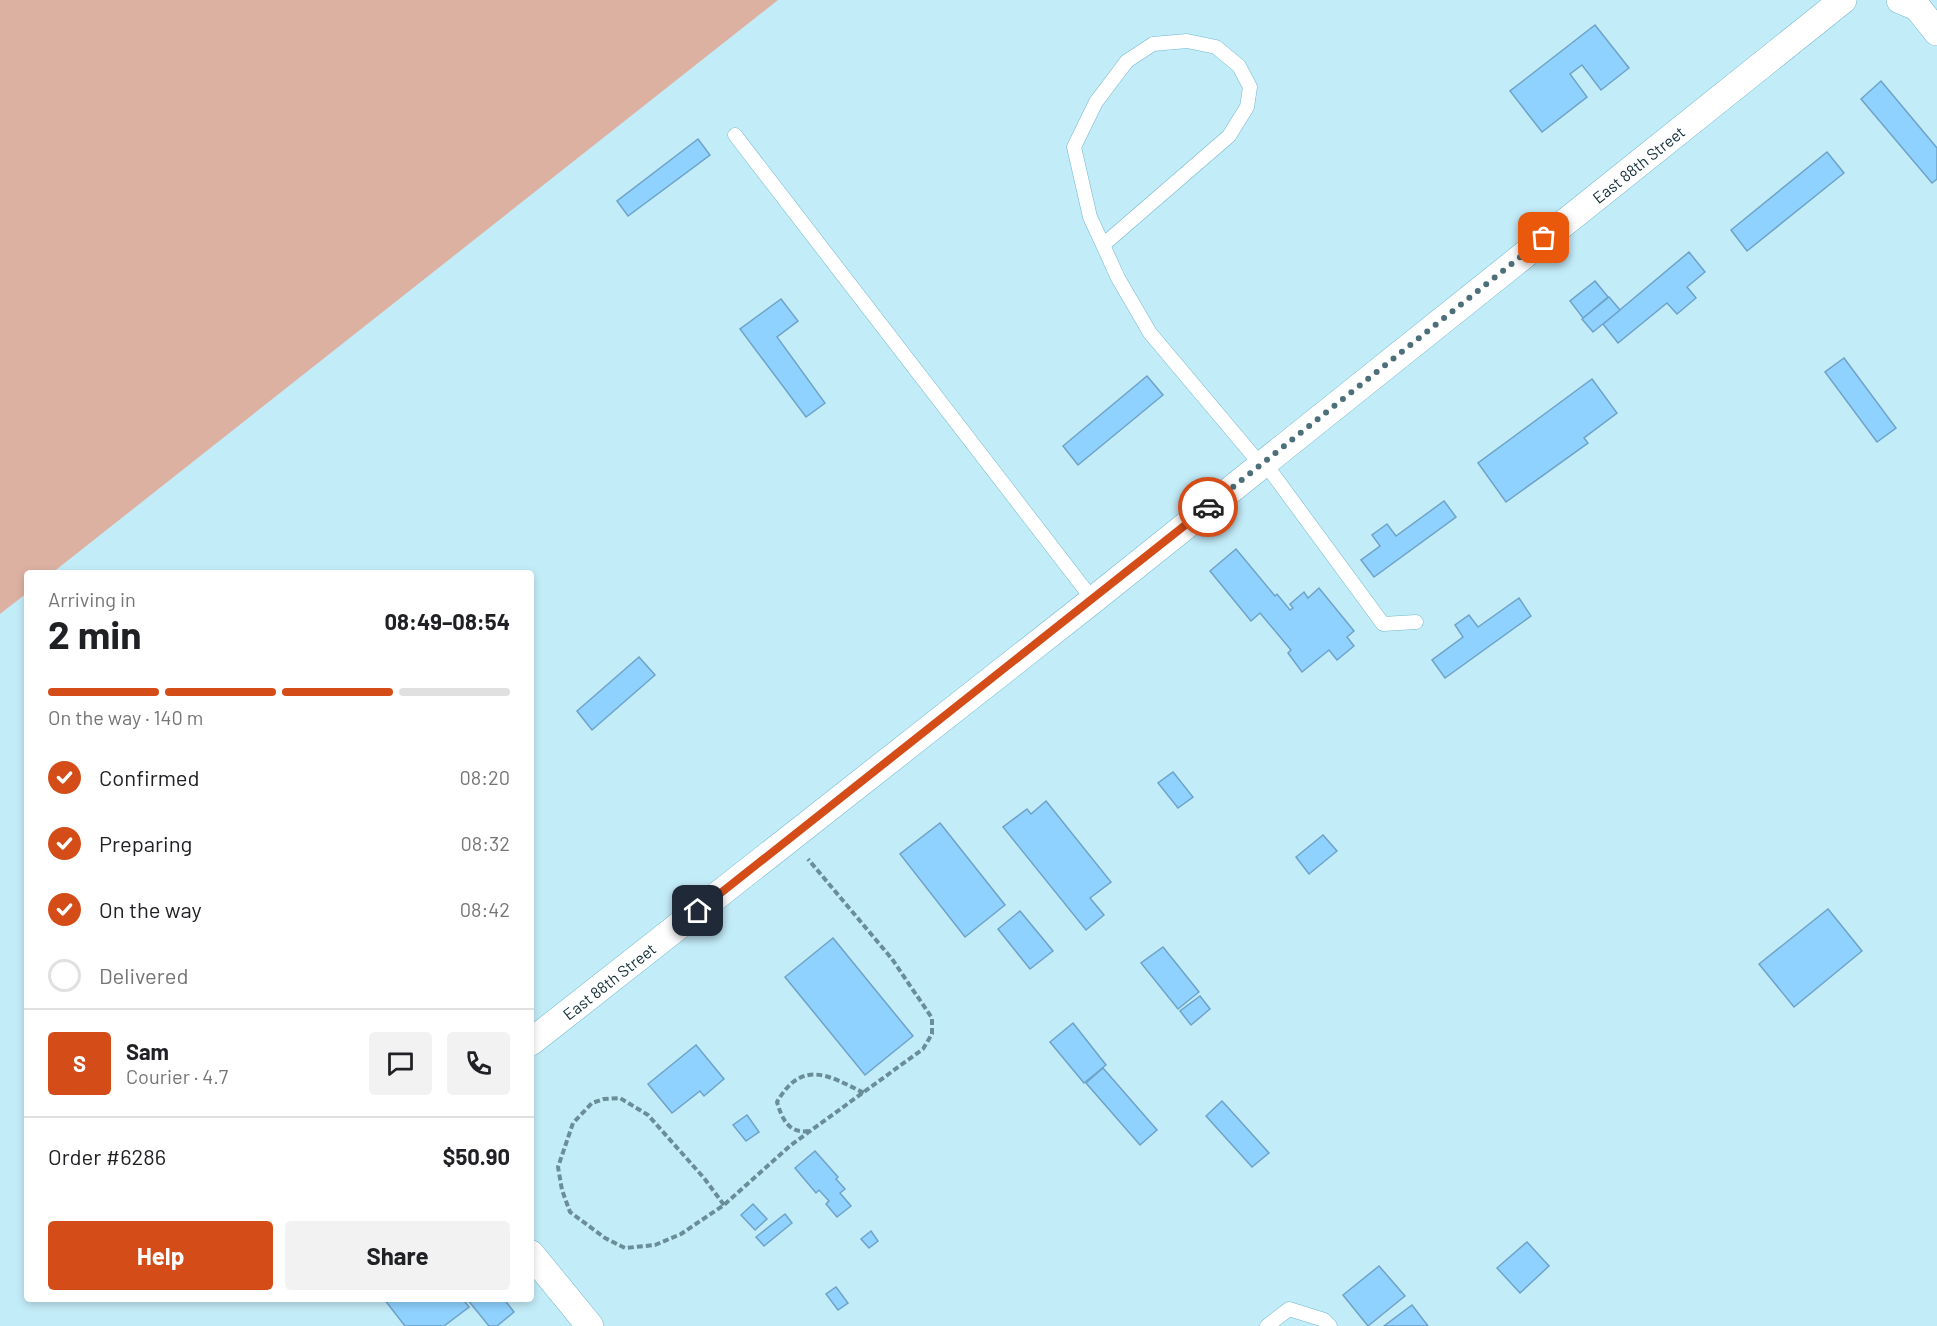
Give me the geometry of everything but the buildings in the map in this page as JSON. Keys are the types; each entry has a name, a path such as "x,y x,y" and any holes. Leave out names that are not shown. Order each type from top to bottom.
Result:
{"street":[{"name":"East 88th Street","path":"534,1040 1093,600 1843,0"},
{"path":"1908,3 1937,32"},
{"path":"534,1258 590,1326"}],"lane":[{"path":"1103,245 1229,136 1247,107 1250,87 1239,66 1216,47 1186,40 1153,44 1127,61 1096,102 1074,147 1090,217 1118,278 1150,333 1263,464 1383,624 1416,621"},
{"path":"735,135 1093,600"},
{"path":"1267,1326 1289,1309 1324,1320 1330,1326"}],"path":[{"path":"724,1205 704,1178 648,1115 620,1098 604,1099 592,1103 573,1123 558,1167 562,1190 570,1212 605,1238 625,1248 655,1245 681,1234 724,1205 791,1145 923,1049 932,1034 932,1018 892,958 790,838"},
{"path":"813,1130 797,1131 788,1126 781,1116 777,1102 784,1089 796,1079 826,1075 864,1093"}],"shaded area":[{"path":"0,0 778,0 56,570 24,570 24,595 0,614"}],"way so far":[{"path":"1208,507 1544,238"}],"route":[{"path":"698,911 1208,507"}]}
